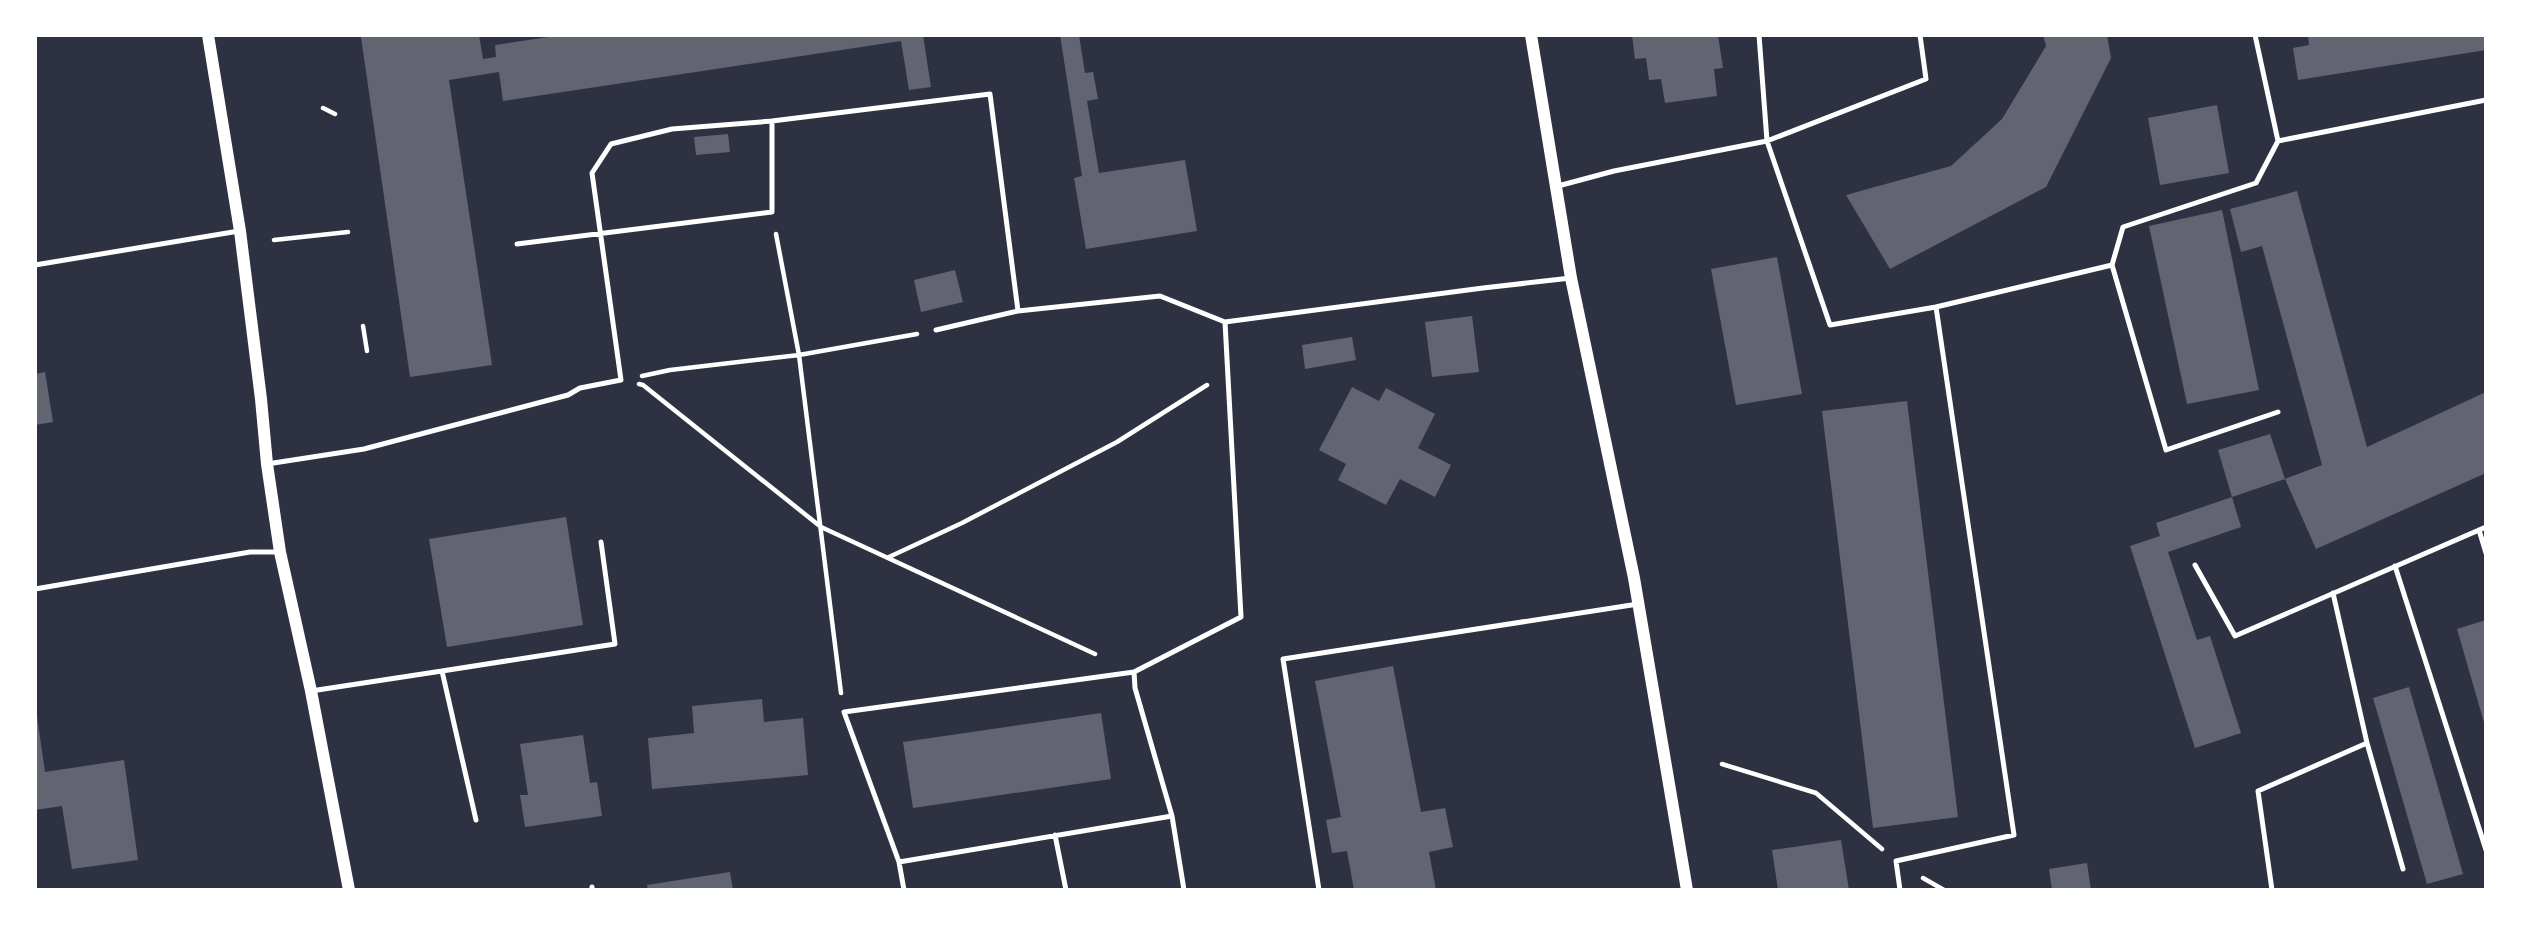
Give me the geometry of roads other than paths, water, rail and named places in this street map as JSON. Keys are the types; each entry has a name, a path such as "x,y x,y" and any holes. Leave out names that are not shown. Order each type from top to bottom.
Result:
{"street":[{"path":"208,35 240,231 280,552 311,691 349,890"},
{"path":"1531,35 1571,278 1638,604 1687,890"}],"lane":[{"path":"1759,35 1767,141 1830,325 1936,307 2112,265"},
{"path":"1555,187 1614,171 1767,141 1926,79 1920,35"},
{"path":"2255,35 2278,141 2256,183 2123,227 2112,265 2166,450 2278,412"},
{"path":"267,464 364,449 568,395 580,388 621,380 592,173 611,144 672,129 772,121 990,94 1018,311"},
{"path":"2278,141 2486,100"},
{"path":"517,244 772,212 772,121"},
{"path":"35,265 240,231"},
{"path":"936,330 1018,311 1160,296 1225,322 1571,278"},
{"path":"1900,890 1896,861 2014,835 1936,307"},
{"path":"904,890 899,862 844,712 1134,672 1241,617 1225,322"},
{"path":"2195,565 2235,636 2486,527"},
{"path":"2479,530 2486,552"},
{"path":"311,691 615,644 601,542"},
{"path":"35,589 250,552 280,552"},
{"path":"2395,566 2486,850"},
{"path":"2333,593 2367,743 2403,869"},
{"path":"1319,890 1283,659 1638,604"},
{"path":"442,671 476,820"},
{"path":"1134,672 1135,688 1172,816 1184,890"},
{"path":"2272,890 2258,792 2367,743"},
{"path":"899,862 1172,816"},
{"path":"1055,835 1066,890"}]}
